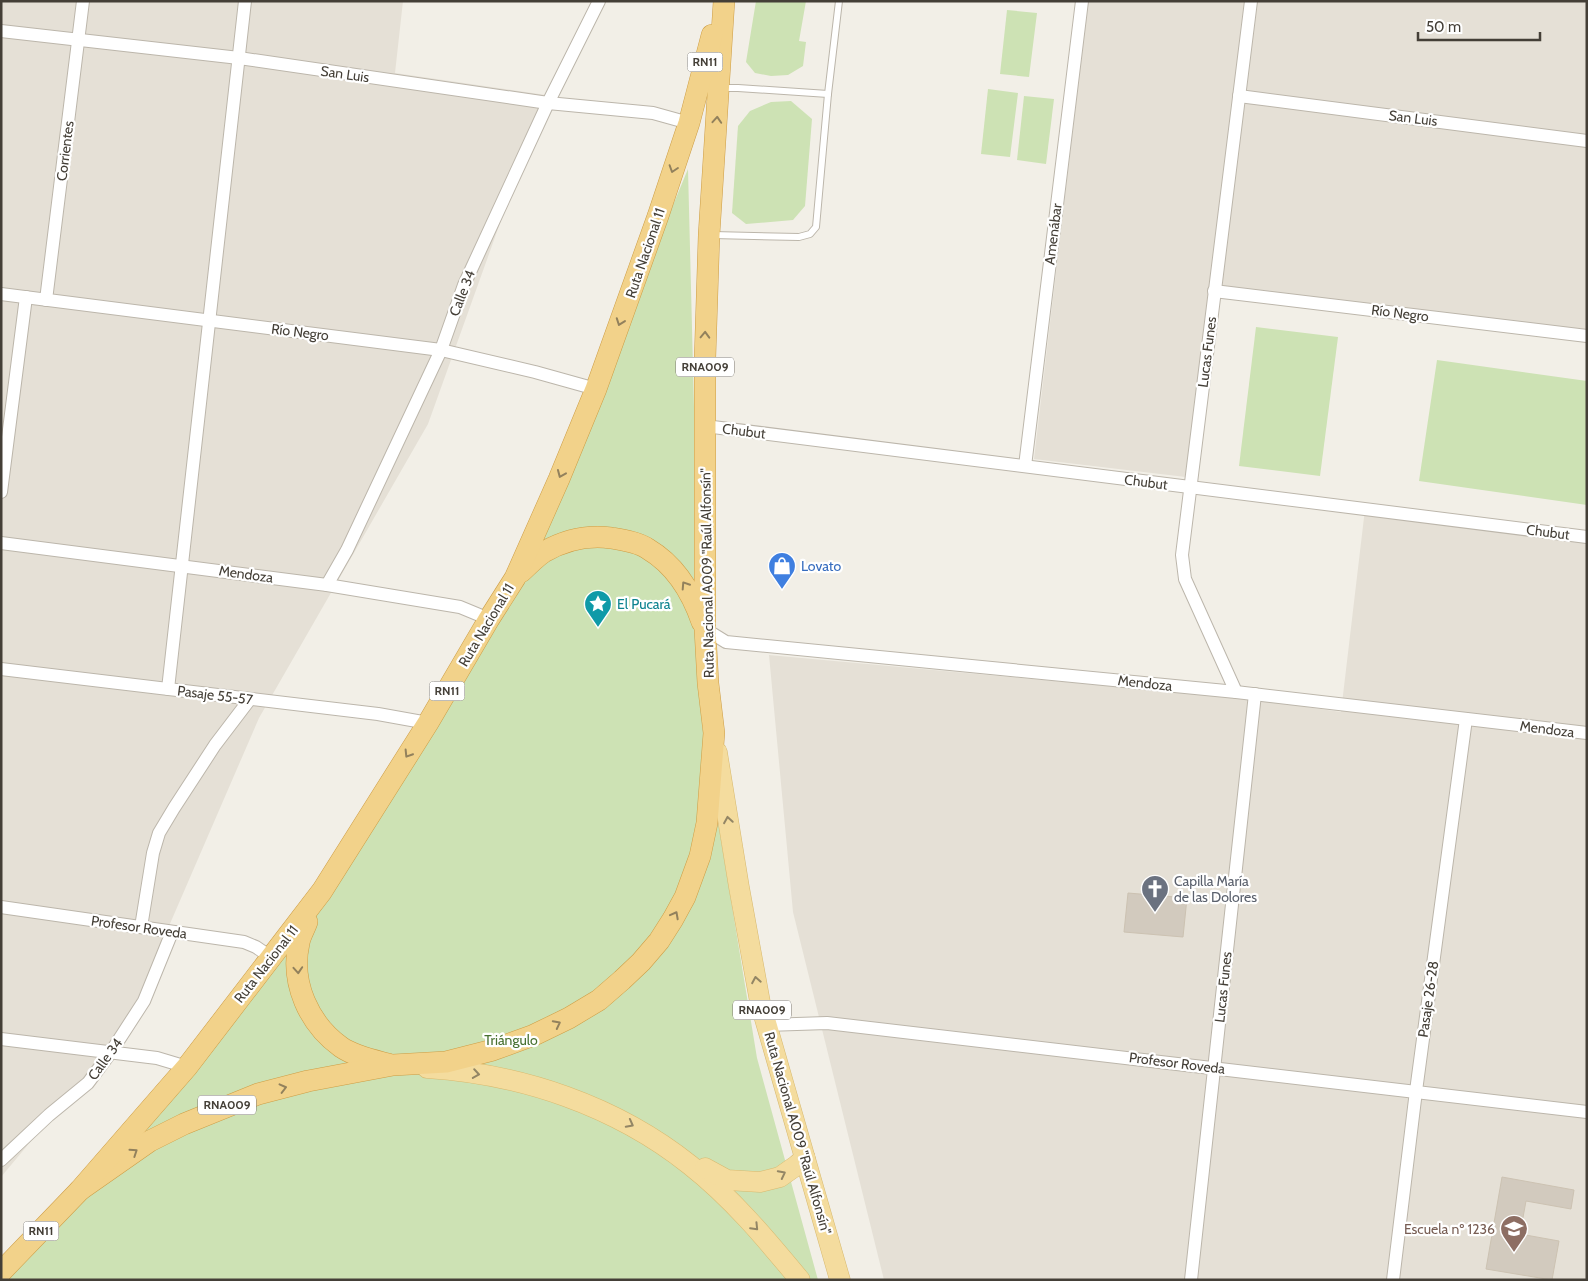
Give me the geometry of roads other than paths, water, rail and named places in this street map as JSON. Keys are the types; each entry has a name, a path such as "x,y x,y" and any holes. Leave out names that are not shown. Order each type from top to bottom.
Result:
{"highway":[{"name":"Ruta Nacional 11","path":"80,1190 187,1067 322,891 428,723 515,578 560,479 596,389 658,216 689,123 719,1"},
{"name":"Ruta Nacional A009 \"Raúl Alfonsín\"","path":"714,733 708,683 705,629 704,359 709,235 724,1"},
{"name":"RNA009","path":"515,578 543,553 567,541 597,536 625,540 648,548 678,575 697,608 705,629"},
{"name":"RNA009","path":"80,1190 150,1141 225,1106 258,1094 283,1088 393,1066 446,1062 493,1050 534,1035 569,1018 599,1000 622,980 659,941 684,897 700,856 707,823 714,733"},
{"name":"RNA009","path":"322,891 307,921 299,943 297,963 299,986 307,1009 321,1030 343,1048 393,1066"},
{"name":"RN11","path":"1,1272 80,1190"}],"main road":[{"name":"Ruta Nacional A009 \"Raúl Alfonsín\"","path":"714,733 760,1002 840,1280"},
{"name":"RNA009","path":"393,1066 449,1070 542,1088 585,1103 616,1117 642,1131 690,1165 760,1231 800,1280"},
{"path":"672,1152 727,1180 760,1182 780,1176 797,1166 805,1158"}],"street":[{"name":"Corrientes","path":"46,300 83,1"},
{"path":"168,689 246,1"},
{"name":"Calle 34","path":"327,585 347,550 441,350 464,285 548,103 599,1"},
{"name":"Amenábar","path":"1025,466 1082,1"},
{"name":"Lucas Funes","path":"1236,692 1185,579 1182,555 1251,1"},
{"name":"San Luis","path":"1,31 239,58 548,103 653,113 689,123"},
{"name":"San Luis","path":"1239,96 1587,141"},
{"name":"Río Negro","path":"1214,291 1587,336"},
{"name":"Río Negro","path":"1,294 441,350 535,372 596,389"},
{"path":"1,492 26,297"},
{"name":"Chubut","path":"705,426 1587,537"},
{"name":"Mendoza","path":"1,543 327,585 460,607 489,619"},
{"name":"Mendoza","path":"705,629 726,642 1236,692 1587,734"},
{"name":"Pasaje 55-57","path":"1,669 378,714 428,723"},
{"name":"Lucas Funes","path":"1192,1280 1254,694"},
{"path":"141,927 153,853 160,833 174,808 215,746 250,700"},
{"name":"Pasaje 26-28","path":"1393,1280 1416,1091 1466,719"},
{"name":"Profesor Roveda","path":"1,907 244,942 256,946 272,958"},
{"name":"Calle 34","path":"1,1160 49,1114 88,1083 111,1052 144,1001 172,932"},
{"name":"Profesor Roveda","path":"766,1025 828,1023 1587,1112"},
{"path":"1,1039 157,1058 187,1067"}],"lane":[{"path":"709,235 799,237 810,234 816,227 828,94 839,1"},
{"path":"719,88 828,94"}],"place":[{"name":"Lovato","path":"782,590"},
{"name":"El Pucará","path":"598,628"},
{"name":"Capilla María de las Dolores","path":"1155,913"},
{"name":"Escuela nº 1236","path":"1514,1253"}],"park label":[{"name":"Triángulo","path":"511,1040"}]}
